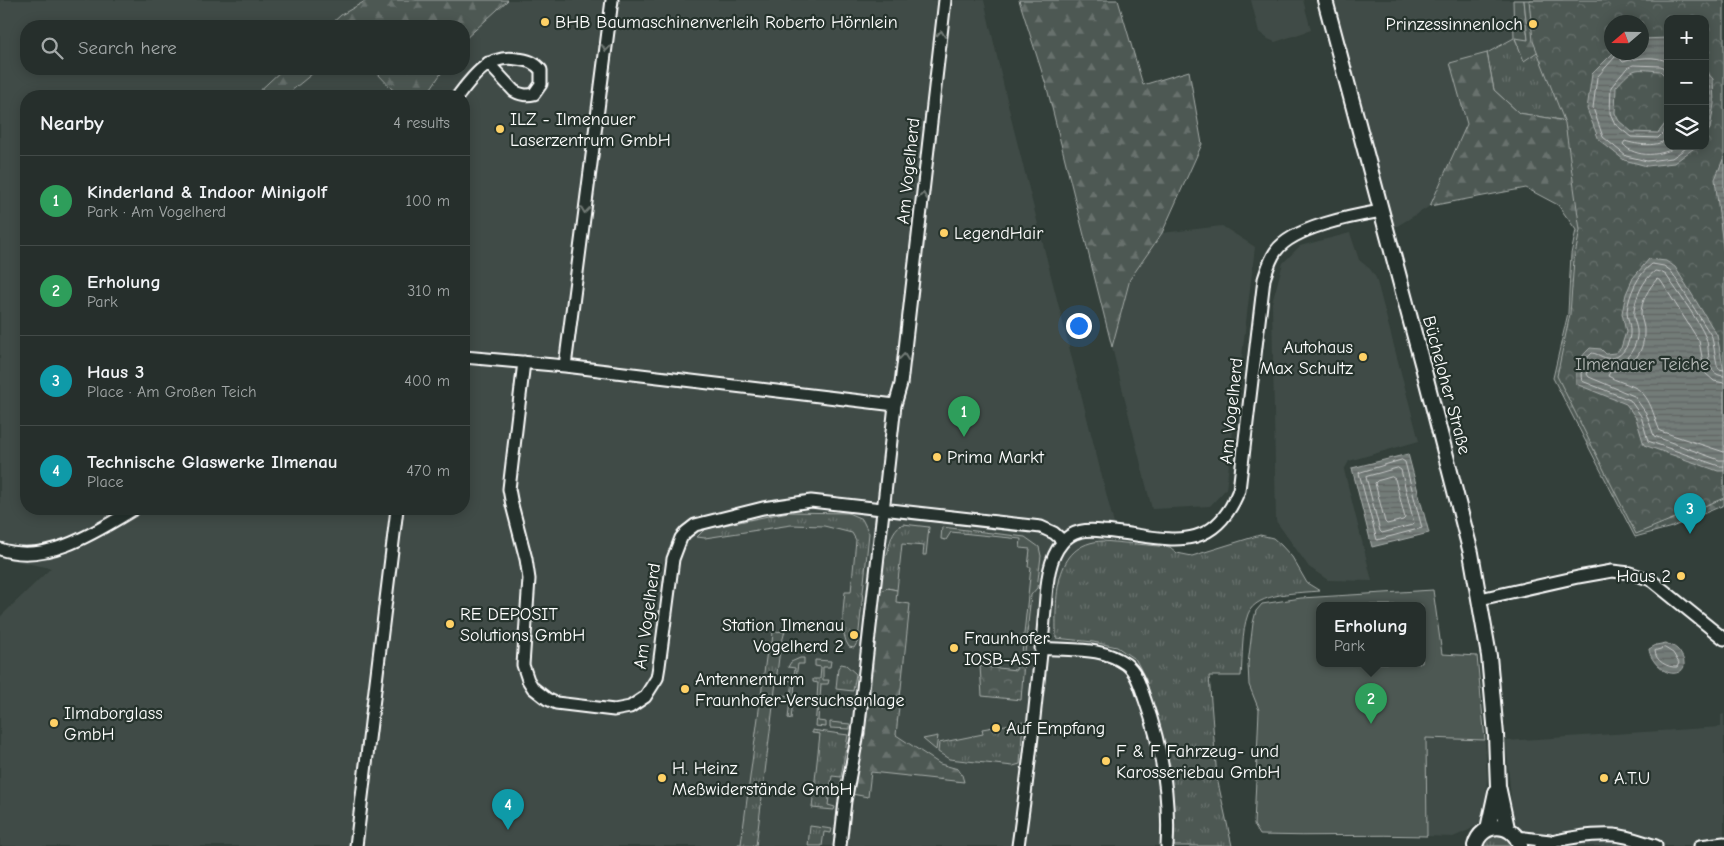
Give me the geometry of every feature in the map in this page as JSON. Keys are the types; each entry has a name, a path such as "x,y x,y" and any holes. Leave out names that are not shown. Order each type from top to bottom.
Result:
{"main road":[{"name":"Bücheloher Straße","path":"1325,0 1455,486 1480,599 1489,656 1498,786 1514,837"},
{"name":"Bücheloher Straße","path":"1475,846 1479,836 1488,829 1498,786"},
{"path":"1488,829 1497,826 1514,837"}],"street":[{"path":"565,366 612,0"},
{"name":"Am Vogelherd","path":"840,846 845,802 858,733 895,405 901,384 945,0"},
{"path":"463,90 488,63 500,58 509,57 534,62 541,70 541,84 534,94 528,96 518,93 488,63"},
{"name":"Am Vogelherd","path":"524,362 509,489 529,579 523,665 533,688 547,699 556,703 614,710 630,706 645,697 657,678 672,559 681,538 695,525 763,508 812,501 1041,527 1054,533 1063,541 1080,531 1105,531 1188,539 1209,531 1226,516 1239,490 1262,288 1275,252 1286,241 1302,232 1381,211"},
{"path":"470,358 565,366 895,405"},
{"path":"0,549 20,555 36,554 60,547 123,515"},
{"path":"356,846 396,515"},
{"path":"1018,846 1051,564 1055,552 1063,541"},
{"path":"1480,599 1612,571 1630,573 1651,580 1724,639"},
{"path":"1042,648 1090,650 1110,655 1128,665 1136,677 1155,729 1165,775 1167,846"},
{"path":"1514,837 1552,841 1613,835 1629,842 1656,846"},
{"path":"1541,846 1552,841"},
{"path":"1700,846 1724,843"}],"shaded area":[{"path":"0,0 984,0 1012,122 1171,749 1180,846 0,846 0,617 51,568 0,558"},
{"path":"1251,0 1303,0 1311,30 1275,42 1268,39 1259,32"},
{"path":"1334,0 1513,0 1515,38 1487,53 1451,63 1467,124 1430,206 1394,228"},
{"path":"1222,226 1255,247 1226,489 1210,506 1152,509 1112,347 1130,279 1162,233"},
{"path":"1350,233 1359,260 1370,269 1376,278 1419,441 1349,461 1344,470 1372,581 1328,580 1309,567 1276,521 1272,303 1283,263 1300,246"},
{"path":"1724,714 1724,846 1525,846 1516,828 1512,811 1506,741 1721,727 1721,715"},
{"path":"1425,738 1485,740 1487,778 1483,817 1478,824 1469,830 1453,837 1427,836"}],"green space":[{"path":"367,0 508,0 470,35 470,20 336,20"},
{"path":"1019,0 1118,0 1143,85 1189,71 1202,144 1162,233 1130,279 1112,347 1047,88"},
{"path":"1513,0 1524,0 1528,41 1515,39 1525,60 1566,8 1724,0 1709,15 1699,15 1682,3 1638,15 1604,15 1604,39 1566,121 1519,113 1494,90 1487,53 1514,38"},
{"path":"1524,0 1563,0 1553,41 1524,61 1515,38 1528,40"},
{"name":"Ilmenauer Teiche","path":"1529,0 1724,0 1724,498 1636,534 1557,376 1570,314 1574,260 1580,230 1565,123 1533,41"},
{"name":"Ilmenauer Teiche","path":"1487,53 1494,90 1519,113 1566,121 1624,160 1682,150 1706,150 1724,255 1724,505 1672,527 1635,537 1553,378 1568,313 1571,254 1576,230 1558,205 1526,188 1430,206 1467,124 1450,63"},
{"path":"277,75 311,75 292,90 260,90"},
{"path":"379,75 440,75 430,90 393,90"},
{"path":"788,512 848,513 862,519 869,533 858,641 854,648 849,647 846,642 843,621 845,592 851,592 856,540 852,533 824,526 791,525 705,538 697,537 705,529"},
{"path":"903,524 929,527 926,555 923,555 924,546 902,544 897,590 887,588 880,592 884,555 887,555 893,533"},
{"path":"942,527 1025,537 1039,547 1041,556 1037,588 1031,595 1025,653 1022,653 1031,567 1028,567 1030,549 1020,548 1021,539 951,532 946,540 941,539"},
{"path":"1260,535 1273,538 1281,545 1292,557 1307,583 1320,591 1291,593 1260,601 1248,614 1244,629 1241,676 1209,676 1217,778 1232,846 1172,846 1174,835 1170,765 1146,680 1136,660 1117,647 1056,638 1057,592 1060,576 1074,552 1086,544 1103,541 1170,547 1177,553 1192,556"},
{"path":"887,588 897,590 896,602 910,604 896,735 940,764 958,769 964,782 871,772 868,797 852,794 863,735 880,592"},
{"path":"1433,590 1442,654 1477,656 1485,740 1426,738 1427,836 1260,835 1254,825 1259,710 1249,685 1248,664 1253,623 1256,611 1262,604 1301,598"},
{"path":"785,631 780,649 756,846 738,846 738,844 741,844 768,643 772,643 773,632"},
{"path":"804,658 804,664 798,664 796,677 803,677 802,681 795,681 794,696 800,697 800,701 793,701 791,719 788,718 790,700 782,699 782,695 791,696 793,681 784,680 784,676 794,677 795,668 788,667 791,662"},
{"path":"815,660 831,661 830,667 823,667 823,680 829,680 828,684 821,684 820,699 826,700 825,704 819,704 818,721 826,722 826,727 815,726 817,703 811,702 811,698 817,698 818,683 813,682 813,679 820,679 821,667 815,666"},
{"path":"1017,661 1024,662 1021,700 982,696 980,666 1016,670"},
{"path":"841,664 846,665 856,674 853,691 836,689 838,668"},
{"path":"830,722 850,724 850,729 830,728"},
{"path":"1023,722 1020,764 1013,766 949,759 938,752 939,743 983,734 982,729"},
{"path":"812,730 848,735 841,777 832,776 828,805 835,807 834,810 812,808 820,734 812,733"},
{"path":"938,736 936,750 923,739"},
{"path":"810,826 832,829 831,833 824,832 822,846 808,846"},
{"path":"1494,834 1505,836 1512,846 1483,846 1487,839"}],"water":[{"path":"1664,38 1664,75 1660,71 1635,70 1627,75 1616,87 1615,113 1619,121 1632,132 1658,133 1664,125 1664,150 1692,150 1674,163 1647,166 1624,160 1599,140 1587,109 1592,74 1606,60 1649,60 1649,39"},
{"path":"1709,74 1713,79 1714,104 1709,130"},
{"path":"1724,157 1724,255 1715,179"},
{"path":"1649,259 1666,261 1675,267 1717,335 1724,372 1724,471 1718,471 1644,445 1636,418 1626,404 1576,384 1578,364 1590,348 1601,349 1606,354 1615,353 1621,348 1626,332 1622,313 1626,294 1633,278"},
{"path":"1408,454 1429,533 1372,547 1352,468"},
{"path":"1666,643 1677,649 1681,654 1684,667 1679,672 1669,673 1664,671 1650,654 1649,649"}],"place":[{"name":"BHB Baumaschinenverleih Roberto Hörnlein","path":"545,22"},
{"name":"Prinzessinnenloch","path":"1533,24"},
{"name":"ILZ - Ilmenauer Laserzentrum GmbH","path":"500,129"},
{"name":"LegendHair","path":"944,233"},
{"name":"Autohaus Max Schultz","path":"1363,357"},
{"name":"Kinderland & Indoor Minigolf","path":"964,437"},
{"name":"Prima Markt","path":"937,457"},
{"name":"Haus 3","path":"1690,534"},
{"name":"Haus 2","path":"1681,576"},
{"name":"RE DEPOSIT Solutions GmbH","path":"450,624"},
{"name":"Station Ilmenau Vogelherd 2","path":"854,635"},
{"name":"Fraunhofer IOSB-AST","path":"954,648"},
{"name":"Antennenturm Fraunhofer-Versuchsanlage","path":"685,689"},
{"name":"Ilmaborglass GmbH","path":"54,723"},
{"name":"Erholung","path":"1371,724"},
{"name":"Auf Empfang","path":"996,728"},
{"name":"F & F Fahrzeug- und Karosseriebau GmbH","path":"1106,761"},
{"name":"H. Heinz Meßwiderstände GmbH","path":"662,778"},
{"name":"A.T.U","path":"1604,778"},
{"name":"Technische Glaswerke Ilmenau","path":"508,830"}]}
